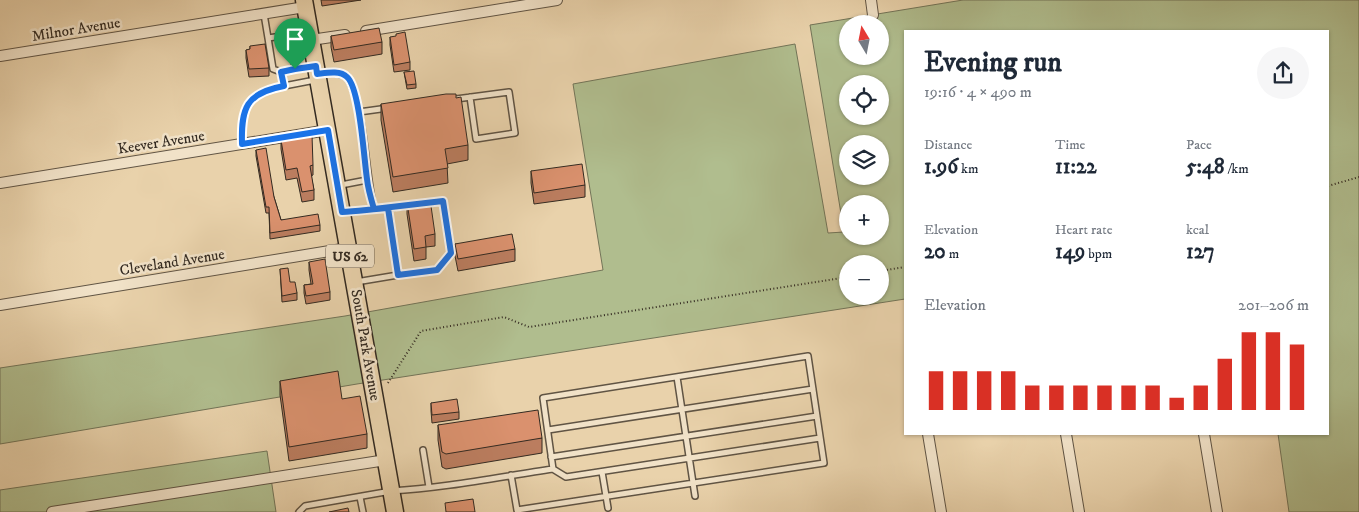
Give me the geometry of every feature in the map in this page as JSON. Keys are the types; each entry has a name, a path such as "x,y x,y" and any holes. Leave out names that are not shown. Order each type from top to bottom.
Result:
{"main road":[{"name":"South Park Avenue","path":"304,4 395,512"}],"street":[{"path":"310,36 557,0"},
{"path":"871,0 874,15"},
{"name":"Milnor Avenue","path":"0,56 264,14 304,4"},
{"name":"Keever Avenue","path":"0,183 328,130"},
{"name":"Cleveland Avenue","path":"0,305 348,248"},
{"path":"928,435 941,512"},
{"path":"1066,435 1079,512"},
{"path":"1204,435 1217,512"},
{"path":"52,512 386,460"}],"lane":[{"path":"264,14 273,69 281,72 295,69 317,73 329,72 347,76 352,84 359,112 367,180 374,209"},
{"path":"289,35 295,69"},
{"path":"268,38 289,35 310,36"},
{"path":"281,72 284,86"},
{"path":"242,144 242,120 247,105 260,92 284,86 317,73"},
{"path":"451,100 470,97 509,92 515,133 476,139 470,97"},
{"path":"359,112 396,107"},
{"path":"338,186 367,180"},
{"path":"342,212 443,201 451,253 437,270 354,282"},
{"path":"388,208 398,275"},
{"path":"511,475 517,510 824,463 808,356 543,398 553,469"},
{"path":"677,377 695,496"},
{"path":"548,430 813,389"},
{"path":"551,457 817,416"},
{"path":"537,420 546,418"},
{"path":"299,512 306,506 391,492 553,469 566,477 820,438"},
{"path":"423,450 429,487"},
{"path":"602,472 608,508"},
{"path":"360,497 363,512"}],"path":[{"path":"1329,186 1359,178"},
{"path":"889,270 904,267"},
{"path":"388,383 421,331 504,317 529,327 839,278"}],"green space":[{"path":"963,0 1359,0 1359,512 1289,512 1278,435 1329,435 1329,30 904,30 904,299 889,301 889,255 839,255 839,305 866,305 357,384 0,444 0,368 345,316 603,270 573,84 795,44 828,233 839,232 839,245 889,245 889,195 839,195 839,202 810,25 839,20 839,65 889,65 889,15 871,15"},
{"path":"267,451 276,512 0,512 0,490"}],"building":[{"path":"379,28 382,42 334,50 331,36"},
{"path":"405,32 410,62 394,65 390,37"},
{"path":"265,44 269,68 249,69 246,50 250,49 250,46"},
{"path":"414,71 416,84 407,85 404,72"},
{"path":"456,94 456,98 461,97 468,145 445,149 448,168 393,177 381,104"},
{"path":"312,135 313,165 310,166 314,190 302,192 297,168 286,170 281,140"},
{"path":"266,148 274,197 281,220 318,214 320,225 270,233 269,207 266,207 256,150"},
{"path":"582,164 585,185 534,193 531,171"},
{"path":"430,199 435,234 425,236 426,247 414,249 407,202"},
{"path":"512,234 515,249 458,259 455,244"},
{"path":"325,259 330,292 306,296 304,285 313,284 309,262"},
{"path":"288,268 290,282 295,282 297,293 282,296 280,269"},
{"path":"338,371 342,399 360,396 367,434 289,447 280,381"},
{"path":"457,399 459,412 432,415 431,403"},
{"path":"538,410 542,438 446,454 442,452 438,425"},
{"path":"473,499 475,512 446,512 445,503"},
{"path":"348,508 349,512 329,512"}],"route":[{"path":"316,66 317,74 329,72 347,76 352,84 359,112 367,180 374,209 443,201 451,253 437,270 398,275 388,208 342,212 328,130 242,144 243,111 247,105 260,92 284,86 281,72 295,69 316,66"}]}
